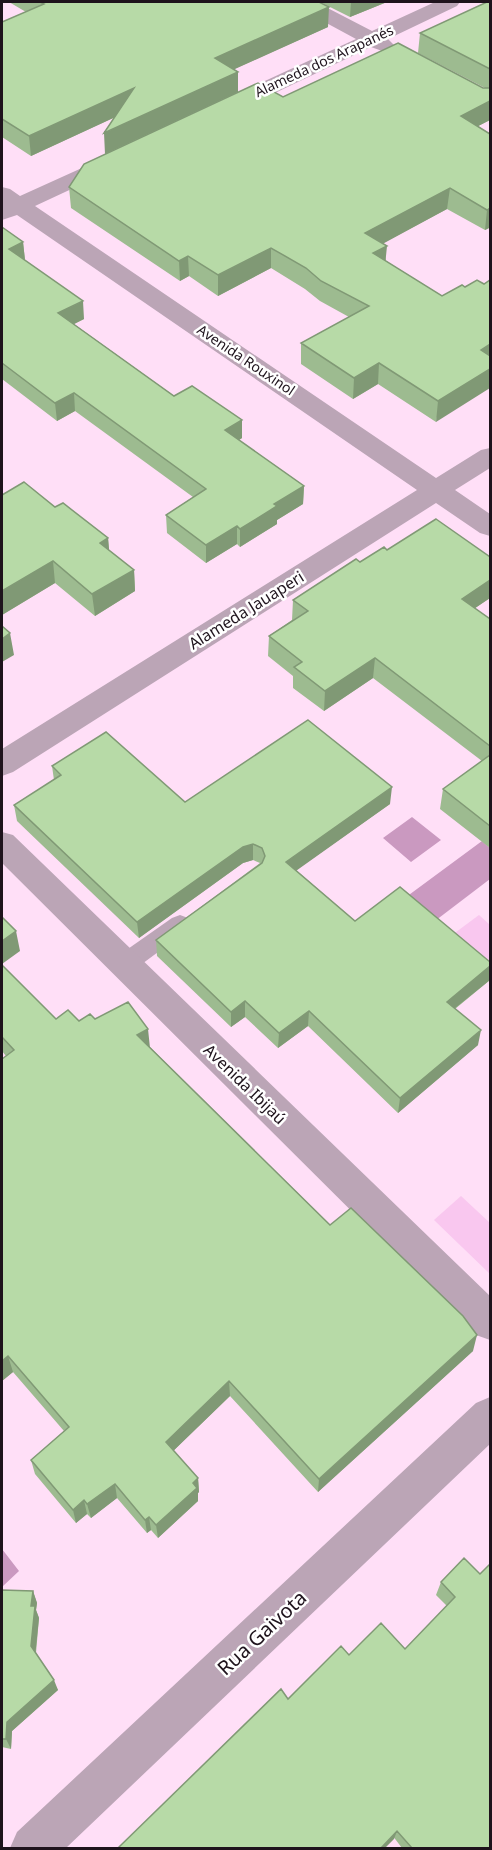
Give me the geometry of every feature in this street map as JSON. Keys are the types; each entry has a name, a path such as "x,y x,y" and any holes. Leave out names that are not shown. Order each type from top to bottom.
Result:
{"street":[{"path":"302,2 403,56"},
{"name":"Alameda dos Arapanés","path":"212,114 450,2"},
{"path":"7,204 136,150"},
{"name":"Avenida Rouxinol","path":"7,204 490,527"},
{"name":"Alameda Jauaperi","path":"2,764 490,456"},
{"name":"Avenida Ibijaú","path":"2,843 123,965 490,1322"},
{"name":"Rua Gaivota","path":"33,1848 490,1417"}],"lane":[{"path":"123,965 197,912"}],"shaded area":[{"path":"412,817 441,840 411,862 383,838"},
{"path":"482,841 490,848 490,879 427,927 398,903"},
{"path":"479,915 490,925 490,980 444,941"},
{"path":"461,1196 490,1223 490,1274 434,1220"},
{"path":"2,1549 19,1571 2,1587"}],"building":[{"path":"40,2 319,2 329,7 215,58 238,72 104,133 134,88 29,136 2,119 2,22 44,4"},
{"path":"490,2 490,69 420,33"},
{"path":"398,43 483,88 490,88 490,101 461,116 490,134 490,208 487,210 450,188 365,233 387,246 373,253 442,296 477,280 484,284 490,280 490,344 481,350 490,356 490,369 438,401 379,363 354,378 301,343 369,306 321,281 306,268 271,248 218,275 188,256 179,261 69,187 84,164 258,83 283,97"},
{"path":"2,227 23,242 9,249 83,301 58,313 174,396 192,386 242,420 225,430 304,486 240,529 237,526 206,545 166,515 206,489 74,393 55,403 2,363"},
{"path":"24,482 55,507 63,503 108,538 100,543 134,570 92,594 53,561 2,591 2,495"},
{"path":"436,519 490,557 490,580 462,599 490,619 490,746 375,658 325,691 294,667 302,662 269,636 308,611 293,600 356,559 360,562 384,547 387,550"},
{"path":"2,626 10,633 2,639"},
{"path":"308,720 392,787 286,862 355,921 400,887 490,962 490,966 447,1002 481,1030 400,1098 309,1011 279,1033 245,1001 231,1012 156,940 262,863 265,856 262,848 253,844 243,847 137,922 14,805 61,775 52,766 106,732 185,802"},
{"path":"490,755 490,826 443,789"},
{"path":"2,917 16,931 2,941"},
{"path":"2,965 56,1019 68,1010 79,1021 90,1014 95,1019 128,1002 148,1029 137,1035 330,1225 351,1208 463,1316 477,1335 319,1479 229,1381 166,1442 198,1478 193,1483 197,1488 156,1525 149,1517 145,1520 115,1484 87,1504 84,1500 73,1510 31,1460 69,1427 8,1356 2,1361 2,1059 14,1050 2,1037"},
{"path":"464,1558 480,1574 490,1564 490,1848 412,1848 397,1831 381,1848 118,1848 281,1689 288,1699 341,1646 349,1655 381,1623 405,1649 455,1597 441,1582"},
{"path":"2,1590 33,1591 31,1606 35,1606 31,1646 54,1680 7,1722 6,1739 2,1739"}]}
